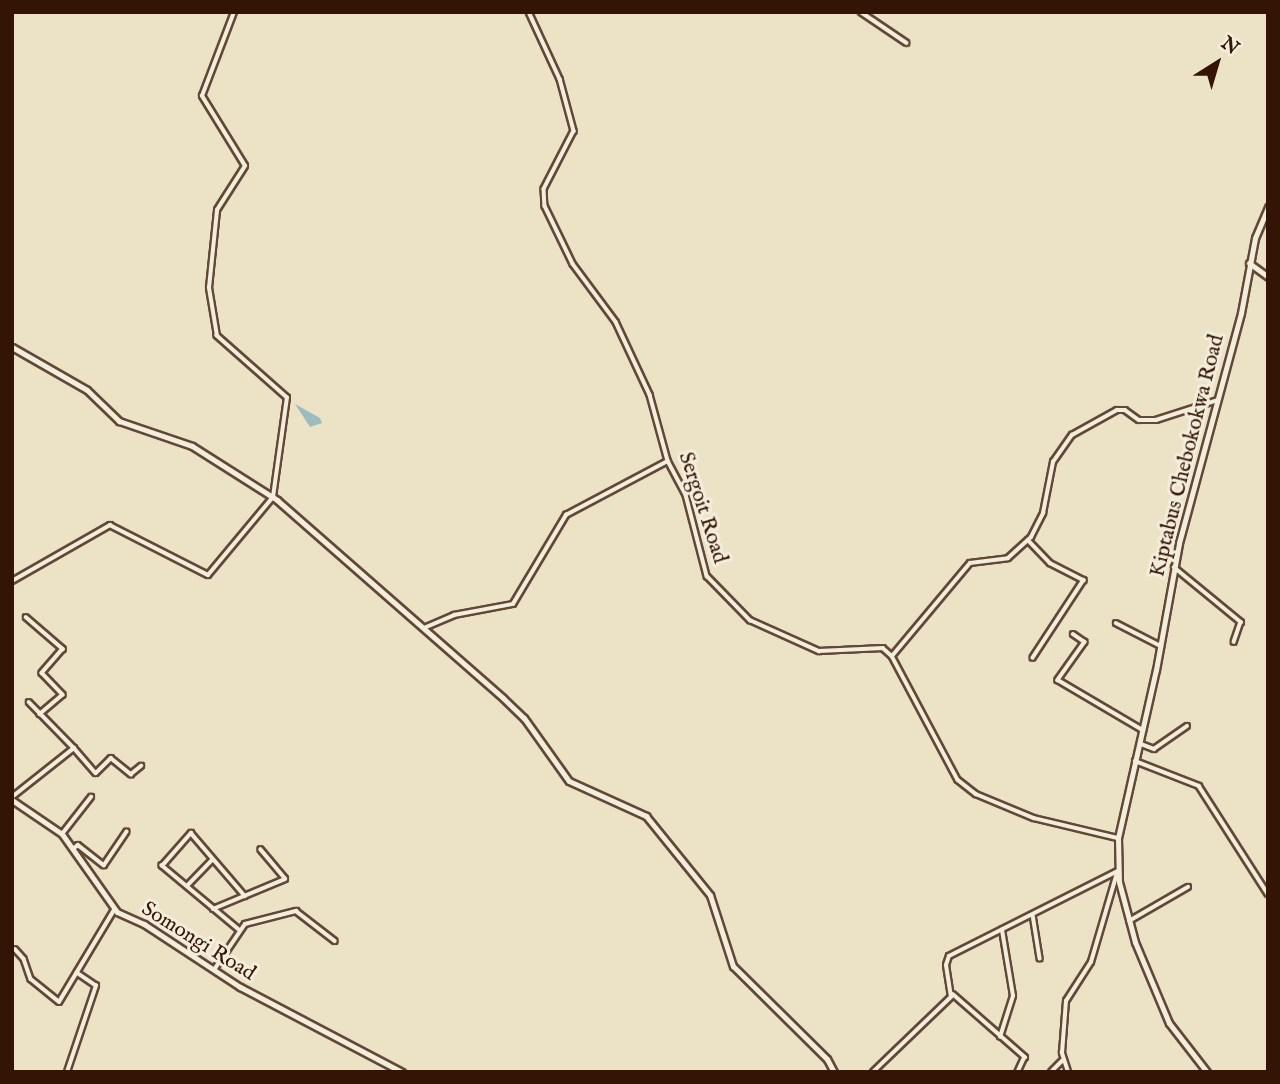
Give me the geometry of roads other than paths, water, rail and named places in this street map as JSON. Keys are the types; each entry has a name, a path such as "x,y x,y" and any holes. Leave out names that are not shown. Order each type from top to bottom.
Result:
{"street":[{"path":"12,581 110,525 208,575 273,497 287,398 217,336 209,288 217,210 245,167 202,96 234,12"},
{"name":"Sergoit Road","path":"529,12 560,79 574,131 544,189 545,206 573,264 623,336 659,417 668,461 686,495 704,570 740,612 759,626 819,651 876,646 892,656"},
{"path":"861,12 907,43"},
{"name":"Kiptabus Chebokokwa Road","path":"1207,1072 1169,1023 1129,921 1118,871 1118,838 1141,744 1174,567 1218,400 1249,263 1268,207"},
{"path":"1249,263 1268,277"},
{"path":"12,347 86,390 119,421 192,446 273,497 524,718 569,781 641,812 671,842 710,895 733,966 831,1063 834,1072"},
{"path":"1118,838 1034,818 964,786 892,656 970,563 1008,558 1028,540 1043,513 1053,461 1072,435 1117,410 1146,421 1218,400"},
{"path":"424,628 454,615 513,604 566,515 668,461"},
{"path":"1028,540 1050,563 1084,580 1033,658"},
{"path":"1174,567 1241,622 1234,642"},
{"path":"26,617 62,649 42,673 63,695 40,714"},
{"path":"1116,623 1161,646"},
{"path":"1073,634 1084,642 1058,680 1143,730"},
{"path":"29,702 96,773 111,758 131,774 141,766"},
{"path":"1141,744 1154,749 1187,726"},
{"path":"12,799 74,748"},
{"path":"1135,761 1199,786 1268,894"},
{"path":"62,834 91,797"},
{"name":"Somongi Road","path":"12,799 62,834 114,910 214,970 402,1072"},
{"path":"74,849 78,845 104,864 126,832"},
{"path":"240,931 162,866 191,833 244,896"},
{"path":"214,908 285,879 261,850"},
{"path":"187,886 213,860"},
{"path":"1018,1072 1025,1058 953,994 946,959 1118,871"},
{"path":"1068,1072 1063,1060 1066,1001 1091,962 1118,871"},
{"path":"1129,921 1188,887"},
{"path":"15,949 24,959 31,979 57,1002 114,910"},
{"path":"214,970 245,924 296,911 335,941"},
{"path":"1033,915 1040,958"},
{"path":"1000,1037 1013,996 1002,930"},
{"path":"67,1072 96,986 77,973"},
{"path":"873,1072 953,994"},
{"path":"1051,1072 1063,1060"}],"water":[{"path":"295,404 320,418 322,423 310,427"}]}
